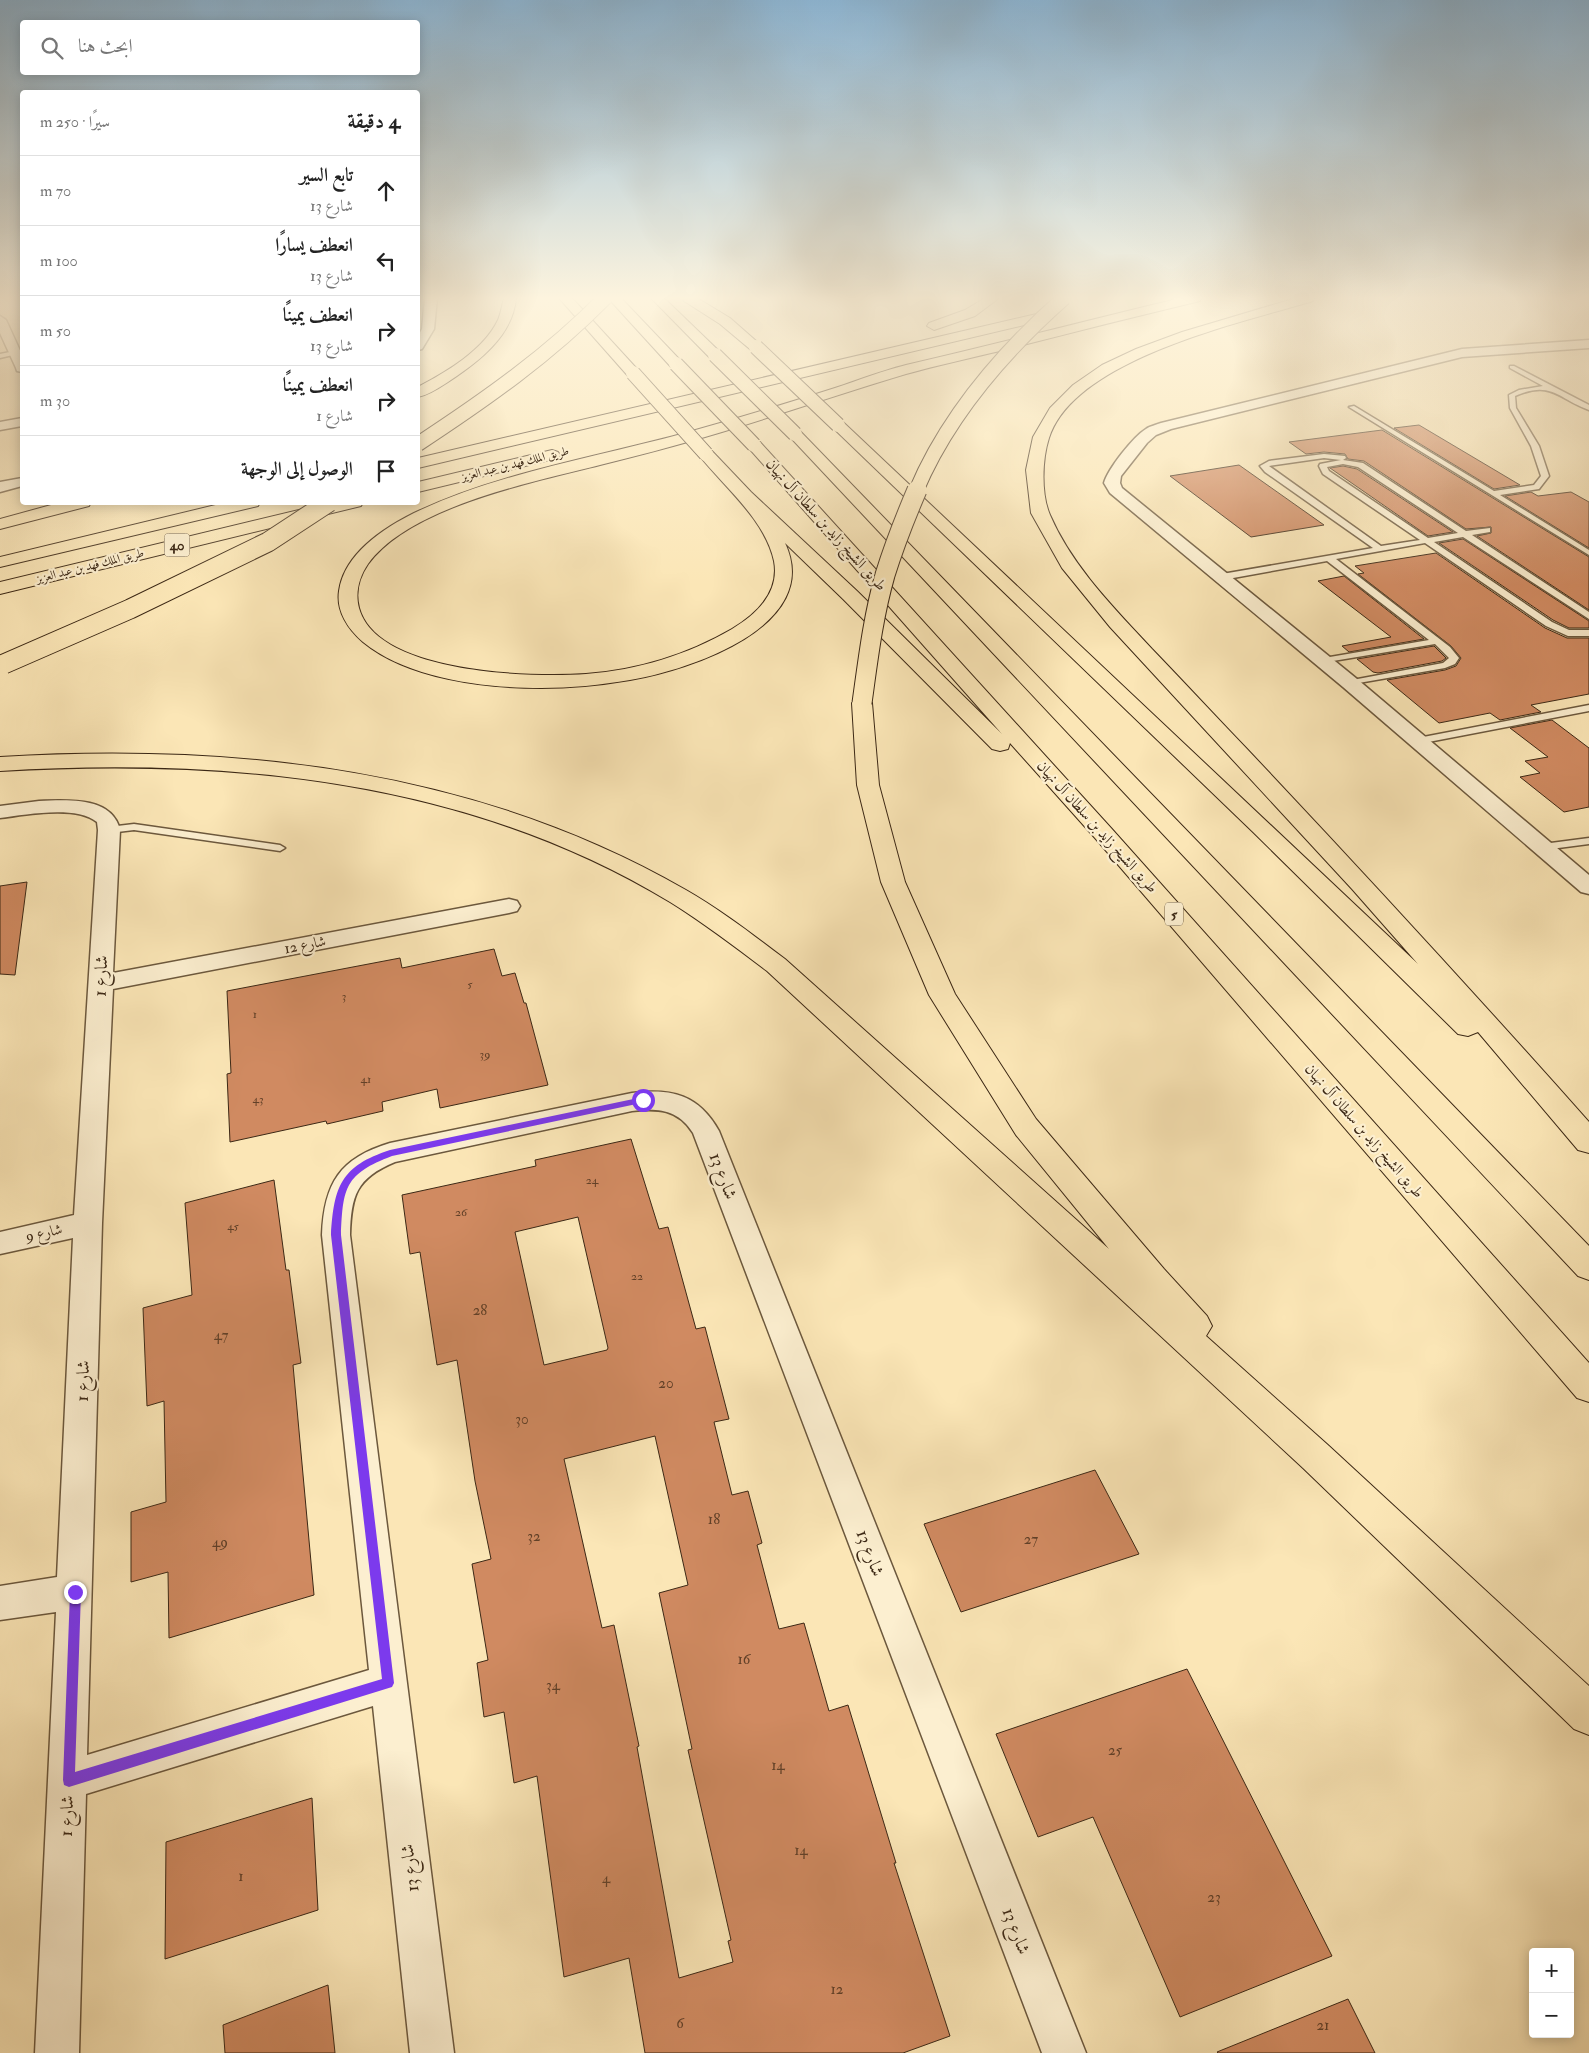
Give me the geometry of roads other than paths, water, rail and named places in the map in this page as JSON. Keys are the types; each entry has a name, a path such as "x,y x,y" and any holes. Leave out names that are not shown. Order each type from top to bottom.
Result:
{"highway":[{"path":"420,443 490,394"},
{"path":"651,394 745,496 842,588 1022,766 1070,808 1103,833"},
{"path":"604,419 684,394"},
{"name":"طريق الشيخ زايد بن سلطان آل نهيان","path":"705,394 754,445 1103,833 1589,1387"},
{"name":"طريق الملك فهد بن عبد العزيز","path":"420,463 705,394"},
{"path":"754,394 795,434 1589,1267"},
{"path":"805,394 1260,826 1589,1143"},
{"path":"668,427 805,394"},
{"path":"745,496 779,551 784,570 780,590 766,612 742,632 709,650 665,666 618,676 572,681 499,680 457,674 426,666 389,650 362,630 354,619 349,607 347,596 349,584 356,568 368,552 399,528 441,508 488,491 737,423 829,394"},
{"path":"972,394 937,447 912,497 891,556 874,623 862,703 868,785 893,882 942,996 1026,1127 1152,1278 1316,1457"},
{"path":"1072,394 1056,411 1041,437 1034,470 1040,513 1070,568 1117,622 1394,920 1589,1143"},
{"name":"طريق الملك فهد بن عبد العزيز","path":"420,487 562,453"},
{"path":"0,524 72,505"},
{"name":"طريق الملك فهد بن عبد العزيز","path":"0,562 239,505"},
{"path":"2,665 130,609 268,542 324,505"},
{"name":"طريق الملك فهد بن عبد العزيز","path":"0,588 342,505"},
{"path":"0,764 68,760 198,762 327,774 382,784 509,819 570,843 665,888 718,921 776,965 1316,1457 1589,1714"}],"street":[{"path":"1297,394 1166,426 1151,432 1142,440 1114,475 1112,479 1113,487 1324,661 1589,887"},
{"path":"0,426 20,422"},
{"path":"0,487 20,482"},
{"path":"0,812 47,806 79,808 100,814 106,819 110,830"},
{"name":"شارع 1","path":"57,2053 69,1780 88,1223 110,830"},
{"name":"شارع 12","path":"101,983 510,906"},
{"name":"شارع 13","path":"432,2053 336,1235 338,1205 342,1190 355,1171 366,1162 390,1153 638,1101 653,1100 682,1106 692,1112 706,1131 1064,2053"},
{"name":"شارع 9","path":"0,1242 88,1223"},
{"path":"0,1603 75,1592"},
{"path":"69,1780 388,1683"}],"lane":[{"path":"1492,494 1536,487 1545,476 1534,444 1516,414 1511,399 1516,394"},
{"path":"1562,394 1589,408"},
{"path":"1352,407 1589,553"},
{"path":"1380,550 1264,466 1269,463 1324,456 1336,456 1362,466 1589,616"},
{"path":"1349,462 1327,464 1322,467 1549,624 1568,633 1589,633"},
{"path":"1222,577 1486,530"},
{"path":"1330,559 1453,655 1452,662 1350,683"},
{"path":"1324,661 1437,641"},
{"path":"1418,741 1589,708"},
{"path":"110,830 134,827 280,848"},
{"path":"1543,847 1589,841"}]}
